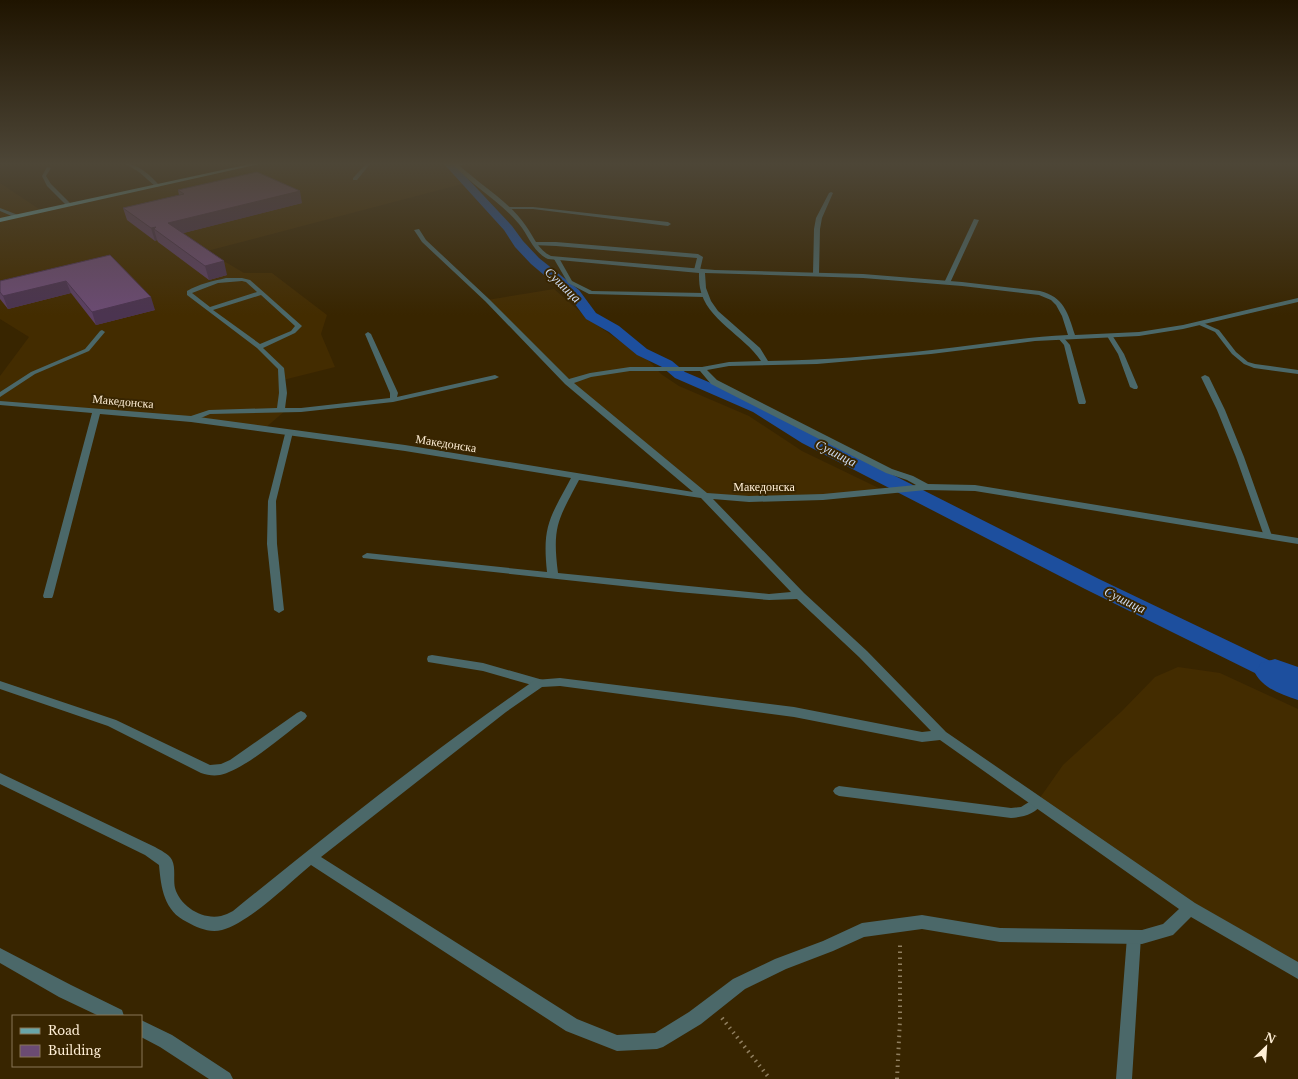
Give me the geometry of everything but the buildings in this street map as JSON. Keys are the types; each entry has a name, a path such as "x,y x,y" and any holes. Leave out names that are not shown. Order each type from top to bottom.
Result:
{"main road":[{"path":"0,220 24,214"}],"street":[{"path":"512,214 521,223 543,255 557,259 700,271 862,276 947,283 1048,294 1056,299 1060,306 1072,337"},
{"path":"417,230 424,241 487,300 568,382 704,496 800,595 863,654 942,735 1190,908 1298,971"},
{"path":"700,271 704,295 710,308 757,348 766,363"},
{"path":"568,382 608,371 630,369 702,369 729,364 868,359 1012,341 1139,334 1199,323 1298,300"},
{"path":"702,369 714,382 889,471 910,478 926,487"},
{"name":"Македонска","path":"0,403 191,419 405,448 704,496 749,499 823,497 887,492 926,487 976,488 1298,541"},
{"path":"48,596 94,415 98,411"},
{"path":"553,576 550,553 551,531 556,515 576,476"},
{"path":"367,556 678,589 769,597 800,595"},
{"path":"0,778 156,855 166,862 168,888 175,904 187,915 202,923 221,924 238,916 310,857 502,709 539,683 560,682 794,712 922,737 942,735"},
{"path":"0,685 112,723 206,769 215,771 223,770 235,764 302,716"},
{"path":"310,857 572,1025 617,1043 657,1041 712,1005 739,984 781,964 828,946 862,930 922,922 1000,935 1142,937 1168,930 1190,908"},
{"path":"0,955 65,991 114,1015"},
{"path":"142,1029 166,1041 224,1079"}],"lane":[{"path":"591,214 668,224"},
{"path":"816,274 817,229 821,214"},
{"path":"947,283 976,220"},
{"path":"535,244 556,244 695,256 700,257 700,271"},
{"path":"557,259 570,282 591,293 704,295"},
{"path":"259,347 293,332 299,326 248,281 240,278 225,280 189,292 190,295 259,347 281,368 283,393 281,410"},
{"path":"208,309 262,293"},
{"path":"1199,323 1217,330 1234,353 1246,363 1254,366 1298,372"},
{"path":"0,395 32,373 87,350 102,332"},
{"path":"368,334 394,393 393,400"},
{"path":"1110,336 1129,369 1134,387"},
{"path":"1061,338 1066,345 1082,402"},
{"path":"191,419 209,412 301,410 393,400 495,377"},
{"path":"1204,377 1220,408 1259,507 1268,536"},
{"path":"279,610 272,544 272,501 289,432"},
{"path":"432,659 483,667 539,683"},
{"path":"839,791 1011,813 1024,812 1037,802"},
{"path":"1124,1079 1134,937"}],"path":[{"path":"897,1079 900,1020 900,924"},
{"path":"712,1005 770,1079"}],"shaded area":[{"path":"0,214 347,214 207,251 244,273 272,273 327,315 321,334 335,367 283,380 286,410 264,429 0,403 0,376 29,337 0,319"},
{"path":"554,289 591,321 649,361 661,374 679,386 749,416 802,451 887,492 823,497 704,496 568,382 487,300"},
{"path":"1178,667 1220,673 1298,709 1298,971 1037,802 1063,765 1122,711 1155,677"}],"waterway":[{"name":"Сушица","path":"495,214 508,228 519,244 535,261 574,293 591,316 614,329 642,352 667,364 680,375 759,409 808,439 1092,584 1275,673"},
{"path":"1275,673 1298,685"}]}
